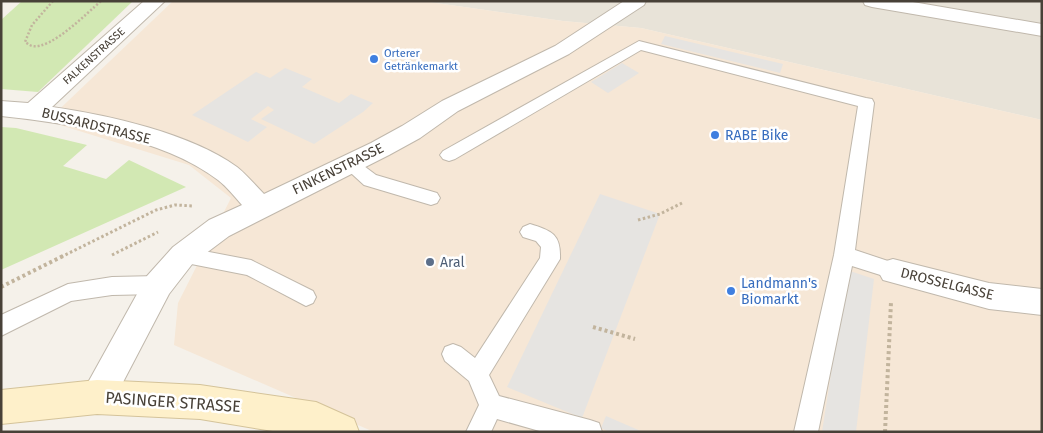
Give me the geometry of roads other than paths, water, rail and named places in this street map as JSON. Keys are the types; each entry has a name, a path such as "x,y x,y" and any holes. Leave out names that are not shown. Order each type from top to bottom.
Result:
{"main road":[{"name":"PASINGER STRASSE","path":"1,408 97,397 200,402 322,428"}],"street":[{"name":"FALKENSTRASSE","path":"33,111 156,1"},
{"name":"FINKENSTRASSE","path":"97,397 158,285 183,255 219,228 350,164 411,132 450,106 562,50 637,1"},
{"path":"872,1 1042,30"},
{"name":"BUSSARDSTRASSE","path":"1,108 33,111 115,128 183,149 225,172 260,207"},
{"name":"DROSSELGASSE","path":"893,271 989,296 1042,302"}],"lane":[{"path":"449,155 639,45 866,102 844,255 806,432"},
{"path":"350,164 370,180 431,198"},
{"path":"478,374 550,259 551,245 543,236 530,232"},
{"path":"183,255 251,268 306,297"},
{"path":"844,255 893,271"},
{"path":"1,326 68,292 112,286 158,285"},
{"path":"453,354 478,374 491,406 478,432"},
{"path":"491,406 590,432"}],"place":[{"name":"Orterer Getränkemarkt","path":"374,59"},
{"name":"RABE Bike","path":"715,135"},
{"name":"Aral","path":"430,262"},
{"name":"Landmann's Biomarkt","path":"731,291"}]}
